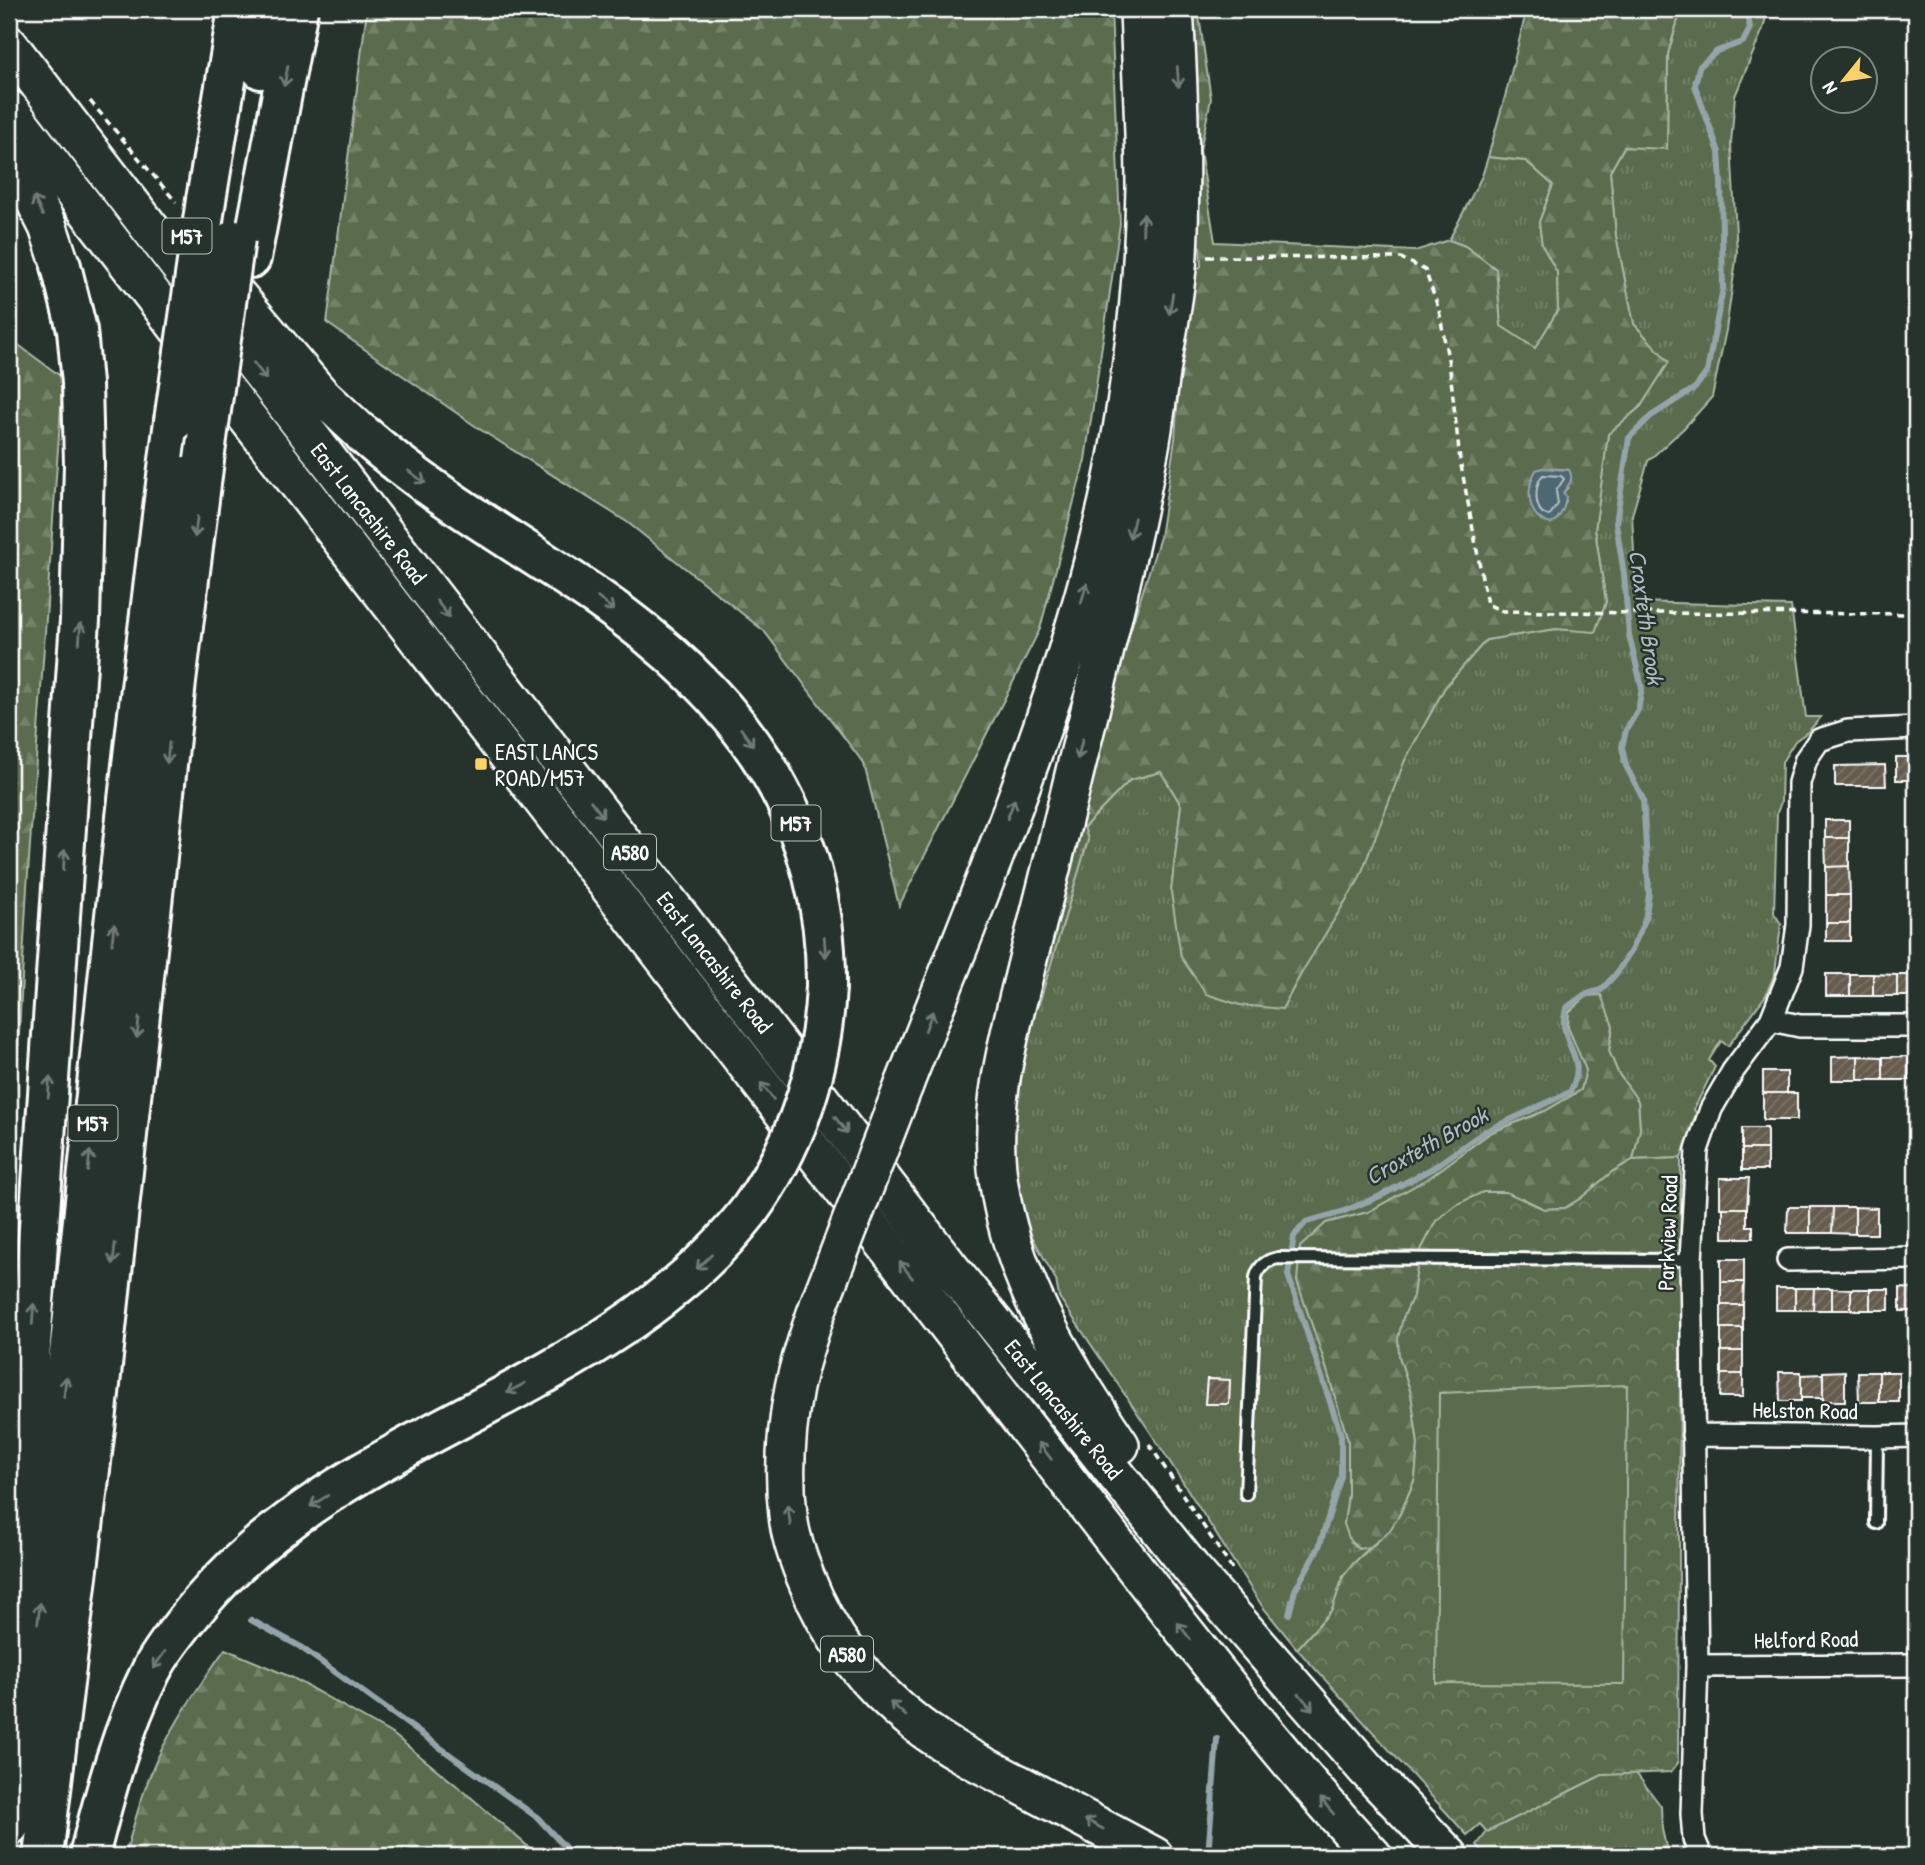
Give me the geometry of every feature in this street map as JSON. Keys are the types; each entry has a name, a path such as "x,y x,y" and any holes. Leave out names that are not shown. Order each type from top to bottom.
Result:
{"highway":[{"path":"199,192 213,9"},
{"name":"M57","path":"9,1826 30,1695 134,736 191,306 199,192 238,9"},
{"name":"M57","path":"43,1856 96,1426 173,710 205,460 243,248 271,9"},
{"path":"243,248 298,9"},
{"name":"A580","path":"1139,9 1145,187 1142,262 1132,359 1103,524 1072,635 1040,731 804,1347 794,1387 788,1429 786,1486 788,1517 794,1543 811,1592 833,1634 871,1683 919,1726 966,1756 1154,1856"},
{"name":"A580","path":"1174,9 1181,112 1178,259 1148,459 1102,660 1007,1041 998,1111 996,1164 1003,1211 1015,1251 1042,1318 1082,1388 1261,1650"},
{"name":"M57","path":"9,38 83,114 320,394 364,435 430,487 600,600 640,630 703,684 732,716 769,768 792,813 816,885 826,945 824,1024 803,1111 777,1167 750,1211 723,1243 688,1277 612,1334 374,1466 307,1508 262,1541 223,1577 189,1616 152,1668 125,1731 104,1796 89,1856"},
{"name":"East Lancashire Road","path":"9,45 954,1273 1191,1568 1366,1769 1449,1856"},
{"name":"East Lancashire Road","path":"9,108 1101,1524 1227,1684 1332,1812 1373,1856"},
{"name":"M57","path":"9,149 48,227 77,330 82,383 84,464 80,620 9,1675"}],"street":[{"name":"Parkview Road","path":"1701,1856 1694,1839 1692,1814 1697,1666 1690,1259 1697,1150 1711,1109 1732,1071 1771,1020 1793,967 1798,925 1799,783 1806,759 1819,740 1848,731 1916,728"},
{"path":"1771,1020 1800,1026 1916,1026"},
{"path":"1788,1260 1916,1258"},
{"name":"Helston Road","path":"1693,1435 1916,1436"},
{"name":"Helford Road","path":"1697,1666 1916,1665"}],"lane":[{"path":"1246,1494 1256,1277 1258,1270 1265,1263 1278,1258 1690,1259"},
{"path":"1876,1523 1877,1437"}],"path":[{"path":"1178,259 1401,258 1425,270 1439,310 1446,346 1460,460 1487,604 1502,611 1617,614 1916,614"},
{"path":"1148,1441 1235,1574"},
{"path":"427,1850 475,1856"}],"green space":[{"path":"367,9 1111,9 1120,224 1085,460 1040,629 899,906 864,764 764,631 627,522 481,430 327,323"},
{"path":"1186,9 1198,9 1211,99 1200,150 1215,242 1415,251 1449,240 1465,246 1496,269 1501,326 1535,348 1558,310 1557,272 1542,245 1539,222 1553,185 1526,161 1488,157 1527,9 1681,9 1668,54 1667,149 1624,147 1610,172 1616,236 1634,324 1669,362 1641,406 1608,434 1595,530 1606,602 1595,632 1556,629 1486,640 1445,687 1405,760 1359,879 1282,1009 1240,1005 1206,994 1181,957 1171,892 1181,805 1161,772 1130,780 1084,827 1088,840 1039,1004 1023,1028 1092,751 1160,537 1175,439 1186,279 1201,266 1200,247 1187,234","holes":["1550,468 1569,470 1568,487 1563,493 1566,501 1559,517"]},
{"path":"1681,9 1768,9 1763,29 1735,96 1731,144 1737,253 1726,330 1712,397 1684,428 1648,461 1632,515 1635,602 1791,606 1806,717 1821,717 1809,731 1795,741 1782,762 1781,802 1777,813 1774,913 1781,924 1775,973 1766,995 1728,1046 1721,1041 1709,1060 1715,1067 1694,1109 1696,1113 1681,1158 1633,1160 1640,1129 1638,1101 1618,1073 1609,1051 1613,1026 1587,996 1569,1012 1568,1027 1587,1070 1581,1090 1545,1111 1490,1133 1429,1178 1368,1212 1326,1223 1297,1281 1348,1440 1348,1497 1344,1524 1359,1549 1370,1547 1343,1577 1332,1610 1297,1649 1262,1606 1161,1448 1059,1297 1056,1280 1028,1229 1011,1206 1008,1169 1023,1028 1039,1003 1088,840 1084,827 1130,780 1161,772 1181,805 1171,892 1282,1009 1405,760 1445,687 1486,640 1556,629 1595,631 1606,602 1595,530 1608,434 1641,406 1668,362 1634,324 1616,236 1610,172 1624,147 1667,148 1668,54","holes":["1207,1379 1230,1380 1229,1404 1205,1403"]},
{"path":"1488,157 1526,161 1553,185 1539,222 1542,245 1557,272 1558,310 1535,349 1501,326 1496,269 1465,246 1449,240 1482,176"},
{"path":"9,338 63,378 9,1188"},
{"path":"1601,995 1613,1026 1609,1051 1618,1073 1638,1101 1640,1129 1633,1160 1613,1171 1565,1208 1544,1209 1522,1198 1436,1221 1419,1254 1413,1297 1403,1318 1399,1356 1411,1393 1418,1444 1415,1479 1390,1531 1370,1547 1359,1549 1350,1541 1344,1524 1348,1495 1348,1440 1297,1281 1300,1247 1326,1223 1368,1212 1429,1178 1490,1133 1545,1111 1581,1090 1586,1070 1568,1027 1569,1012 1587,996"},
{"path":"1681,1158 1678,1763 1671,1772 1602,1775 1487,1832 1480,1824 1467,1835 1297,1649 1332,1610 1343,1577 1353,1564 1390,1530 1415,1479 1418,1444 1411,1393 1399,1356 1398,1338 1413,1296 1419,1254 1436,1221 1455,1205 1483,1192 1506,1192 1544,1209 1565,1208 1613,1171 1633,1160"},
{"path":"1627,1385 1624,1684 1436,1683 1439,1393"},
{"path":"225,1649 293,1678 394,1735 539,1856 125,1856 157,1759 188,1703"},
{"path":"1636,1773 1661,1806 1662,1829 1670,1856 1487,1856 1477,1845 1487,1832 1602,1775"}],"water":[{"path":"1536,470 1569,470 1571,477 1563,493 1566,496 1562,512 1551,524 1537,516 1530,502 1530,486"}],"building":[{"path":"1896,757 1916,757 1916,780 1896,780"},
{"path":"1885,765 1886,786 1835,786 1835,766"},
{"path":"1825,820 1849,820 1849,838 1825,838"},
{"path":"1825,838 1849,838 1849,866 1826,867"},
{"path":"1849,866 1850,895 1826,895 1826,867"},
{"path":"1826,895 1850,895 1850,923 1826,923"},
{"path":"1826,923 1850,923 1850,941 1826,941"},
{"path":"1826,974 1850,974 1850,996 1826,996"},
{"path":"1850,974 1873,974 1873,996 1850,996"},
{"path":"1873,974 1897,975 1897,996 1873,996"},
{"path":"1897,975 1916,975 1916,996 1897,996"},
{"path":"1858,1056 1858,1080 1832,1080 1832,1057"},
{"path":"1858,1056 1883,1057 1883,1080 1858,1080"},
{"path":"1909,1056 1909,1080 1883,1080 1883,1057"},
{"path":"1909,1056 1916,1056 1916,1080 1909,1080"},
{"path":"1763,1072 1787,1072 1787,1093 1763,1093"},
{"path":"1763,1093 1797,1093 1797,1120 1763,1120"},
{"path":"1742,1128 1767,1128 1767,1149 1742,1149"},
{"path":"1742,1149 1767,1149 1767,1170 1742,1170"},
{"path":"1720,1178 1749,1178 1747,1208 1720,1208"},
{"path":"1788,1207 1810,1207 1810,1233 1787,1233"},
{"path":"1810,1207 1833,1207 1832,1233 1810,1233"},
{"path":"1833,1207 1855,1207 1855,1234 1832,1233"},
{"path":"1855,1207 1877,1208 1877,1234 1855,1234"},
{"path":"1723,1208 1747,1208 1747,1226 1753,1226 1753,1238 1723,1238"},
{"path":"1721,1259 1744,1259 1744,1282 1721,1282"},
{"path":"1721,1282 1744,1282 1743,1305 1721,1305"},
{"path":"1776,1288 1795,1288 1795,1310 1776,1310"},
{"path":"1795,1288 1814,1288 1813,1310 1795,1310"},
{"path":"1814,1288 1832,1288 1832,1310 1813,1310"},
{"path":"1832,1288 1851,1289 1851,1310 1832,1310"},
{"path":"1900,1288 1916,1289 1916,1311 1900,1311"},
{"path":"1851,1289 1870,1289 1870,1310 1851,1310"},
{"path":"1870,1289 1889,1289 1889,1310 1870,1310"},
{"path":"1721,1305 1743,1305 1743,1328 1721,1328"},
{"path":"1721,1328 1743,1328 1743,1351 1721,1351"},
{"path":"1721,1351 1743,1351 1743,1374 1721,1374"},
{"path":"1845,1371 1845,1401 1823,1401 1823,1372"},
{"path":"1779,1372 1801,1372 1801,1401 1780,1401"},
{"path":"1858,1372 1879,1372 1879,1402 1859,1402"},
{"path":"1879,1372 1899,1372 1899,1402 1879,1402"},
{"path":"1721,1374 1743,1374 1743,1397 1720,1397"},
{"path":"1823,1374 1823,1398 1801,1398 1801,1375"},
{"path":"1207,1379 1230,1380 1229,1404 1205,1404"},
{"path":"1912,1385 1916,1386 1916,1408 1912,1408"}],"waterway":[{"name":"Croxteth Brook","path":"1289,1614 1295,1590 1319,1547 1341,1476 1341,1435 1288,1275 1294,1236 1306,1222 1342,1212 1380,1196 1433,1168 1484,1132 1570,1092 1577,1073 1564,1026 1566,1008 1584,995 1601,990 1616,974 1632,949 1645,920 1649,894 1643,799 1626,766 1622,747 1626,730 1638,710 1642,688 1629,635 1616,523 1629,438 1651,416 1695,388 1707,372 1723,288 1721,182 1719,152 1695,86 1699,67 1717,51 1743,42 1750,28 1747,9"},
{"path":"9,427 12,444 9,447"},
{"path":"251,1620 299,1646 538,1818 573,1856"},
{"path":"1208,1856 1217,1739"}],"place":[{"name":"EAST LANCS ROAD/M57","path":"481,764"}]}
